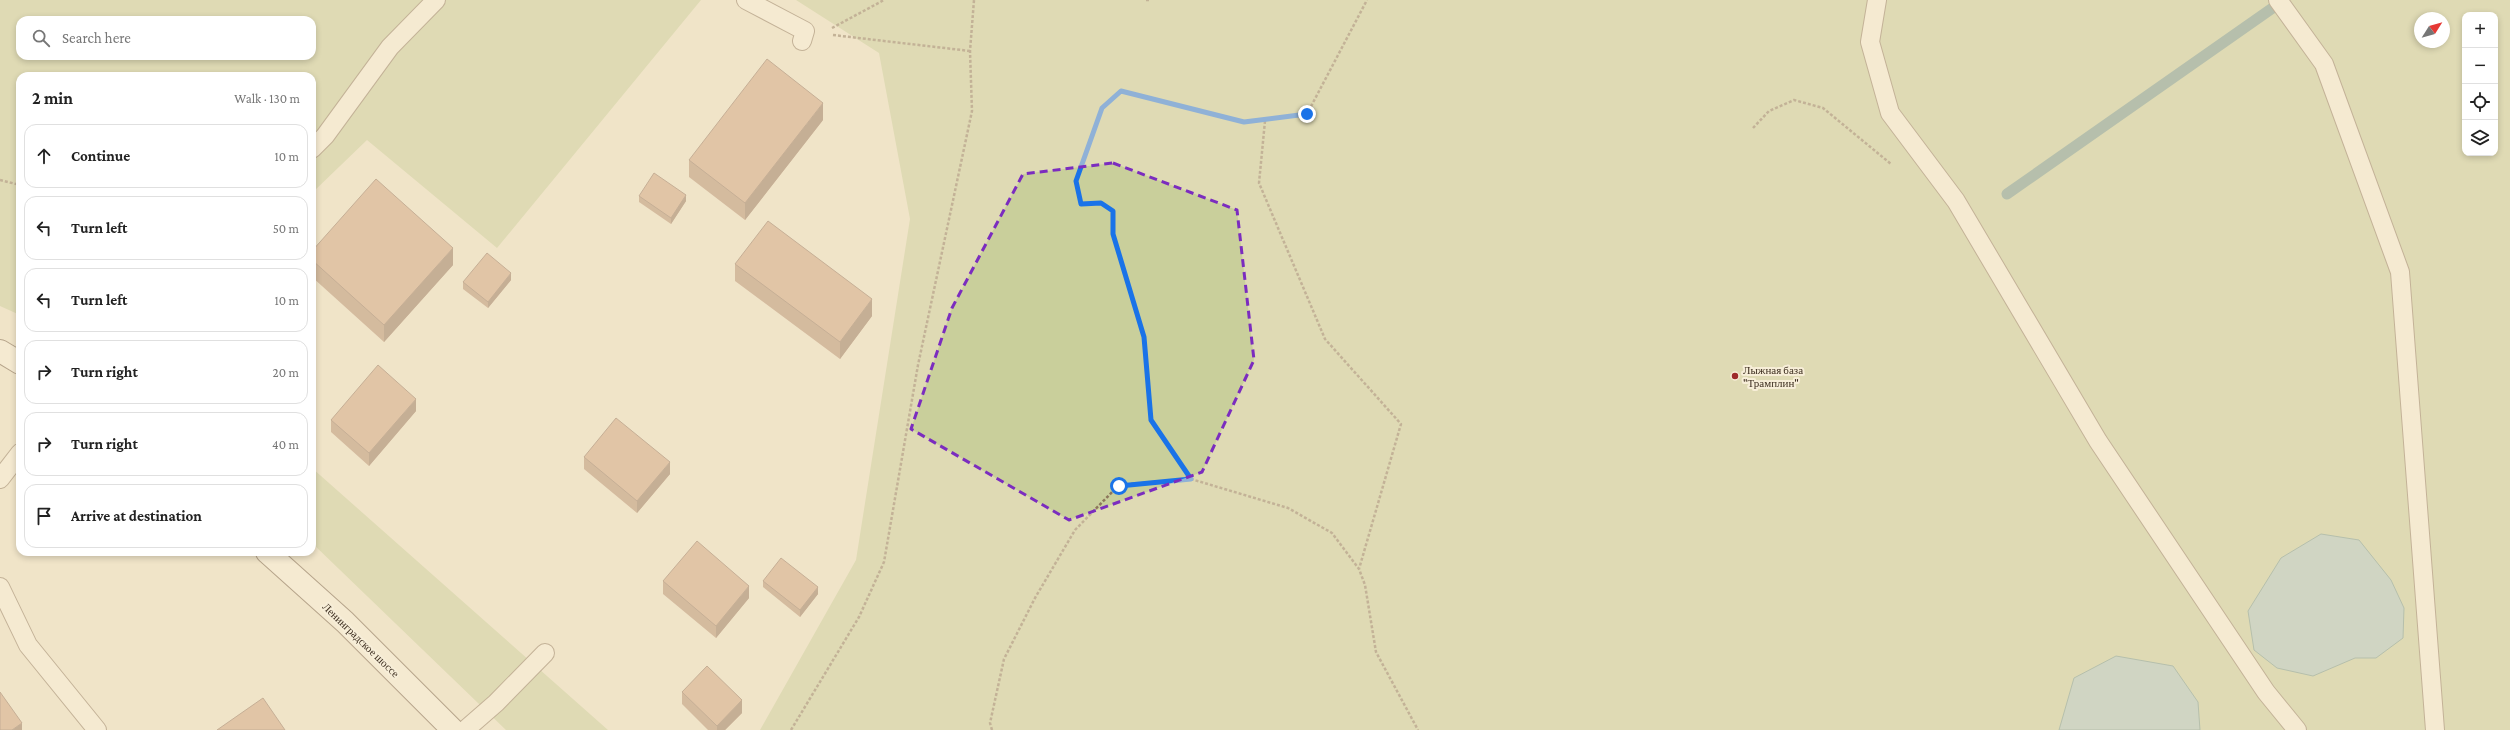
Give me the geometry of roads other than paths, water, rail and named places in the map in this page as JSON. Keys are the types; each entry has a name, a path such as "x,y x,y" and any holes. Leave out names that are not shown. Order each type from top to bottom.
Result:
{"main road":[{"path":"0,351 16,361"},
{"name":"Ленинградское шоссе","path":"272,556 345,622 453,730"}],"lane":[{"path":"316,145 325,136 390,47 436,0"},
{"path":"746,0 803,36"},
{"path":"1877,0 1870,42 1890,113 1956,201 2098,441 2266,692 2297,730"},
{"path":"2278,0 2324,64 2400,272 2435,730"},
{"path":"0,479 16,458"},
{"path":"0,587 28,645 97,730"},
{"path":"465,730 496,703 545,653"}],"water":[{"path":"2321,534 2359,540 2391,580 2404,608 2403,638 2376,658 2355,658 2313,676 2277,668 2254,650 2248,611 2281,558"},
{"path":"2116,656 2173,666 2198,702 2200,730 2059,730 2074,678"}],"waterway":[{"path":"2007,194 2284,0"}],"place":[{"name":"Лыжная база \"Трамплин\"","path":"1735,376"}]}
